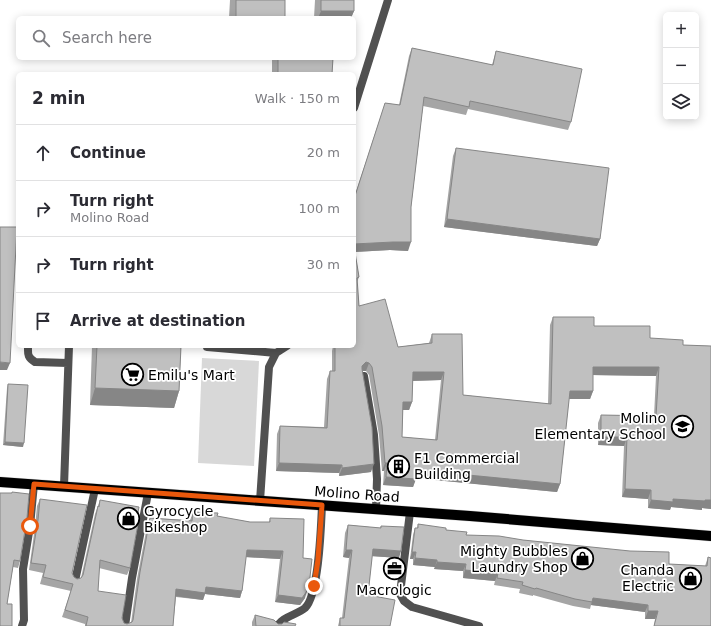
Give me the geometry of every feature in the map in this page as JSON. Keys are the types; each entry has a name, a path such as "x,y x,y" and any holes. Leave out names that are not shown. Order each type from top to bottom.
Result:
{"main road":[{"name":"Molino Road","path":"0,482 376,509 711,536"}],"street":[{"path":"356,102 388,0"},
{"path":"28,348 30,359 35,362 68,363"},
{"path":"64,486 69,348"},
{"path":"218,348 276,353"},
{"path":"260,501 269,367 276,353 285,348"},
{"path":"364,376 374,435 378,479 376,509"},
{"path":"22,626 24,620 23,569 30,526 34,484"},
{"path":"75,581 95,489"},
{"path":"126,626 132,578 148,493"},
{"path":"277,626 282,620 306,607 314,586 318,560 322,505"},
{"path":"410,512 400,594 404,601 412,607 479,626"}],"shaded area":[{"path":"202,358 259,361 254,466 198,463"}],"building":[{"path":"236,0 285,0 285,16 236,16"},
{"path":"321,0 354,0 354,11 321,11"},
{"path":"412,48 493,65 496,51 582,69 571,122 470,101 469,107 424,97 411,207 411,242 356,244 356,193 385,103 400,105"},
{"path":"278,60 333,60 332,72 278,72"},
{"path":"456,148 609,168 600,239 447,219"},
{"path":"0,227 16,227 10,363 0,362"},
{"path":"356,258 359,277 357,278 359,306 385,299 398,347 432,343 432,334 462,334 463,395 551,404 553,317 594,317 594,326 650,326 650,338 683,340 683,345 711,346 711,500 673,499 673,502 651,500 651,490 625,489 627,437 601,437 601,415 656,416 659,367 593,367 593,391 570,391 560,484 417,470 416,479 386,477 387,463 385,463 382,426 372,367 366,362 362,366 362,369 372,427 374,464 342,468 342,465 279,463 280,426 327,428 330,371 335,371 335,348 356,348","holes":["413,372 444,372 437,440 402,437 403,402 412,402"]},
{"name":"Emilu's Mart","path":"97,348 181,348 179,391 95,388"},
{"path":"8,384 28,385 24,443 5,442"},
{"path":"12,492 29,494 27,518 20,561 14,560 7,604 12,604 12,626 0,626 0,493"},
{"path":"40,499 87,505 72,573 77,579 81,578 83,575 100,500 139,507 137,518 139,518 130,568 100,560 98,591 126,595 122,618 124,623 127,624 133,620 150,518 192,521 193,512 218,513 217,516 250,522 270,522 270,518 304,519 303,558 312,559 309,586 302,598 278,595 283,551 247,550 242,591 206,587 205,593 176,589 173,626 86,626 88,617 65,610 73,584 43,577 46,565 31,563"},
{"path":"418,524 446,528 446,530 467,532 466,535 499,536 523,540 630,551 669,552 669,564 707,566 708,557 711,558 711,626 654,626 658,611 648,611 648,605 593,598 592,602 575,599 522,585 523,582 497,578 498,573 465,570 466,564 437,562 437,560 415,558 416,552 412,552 415,528 418,528"},
{"path":"348,525 381,528 381,526 404,527 401,551 373,549 368,595 395,600 390,626 340,626 340,618 344,618 352,550 346,550"},
{"path":"255,615 274,620 278,624 282,624 284,622 296,624 295,626 256,626"}],"place":[{"name":"Emilu's Mart","path":"133,375"},
{"name":"Molino Elementary School","path":"682,426"},
{"name":"F1 Commercial Building","path":"399,466"},
{"name":"Gyrocycle Bikeshop","path":"128,519"},
{"name":"Mighty Bubbles Laundry Shop","path":"583,559"},
{"name":"Macrologic","path":"394,568"},
{"name":"Chanda Electric","path":"690,578"}],"route":[{"path":"30,526 34,484 322,505 318,560 314,586"}]}
